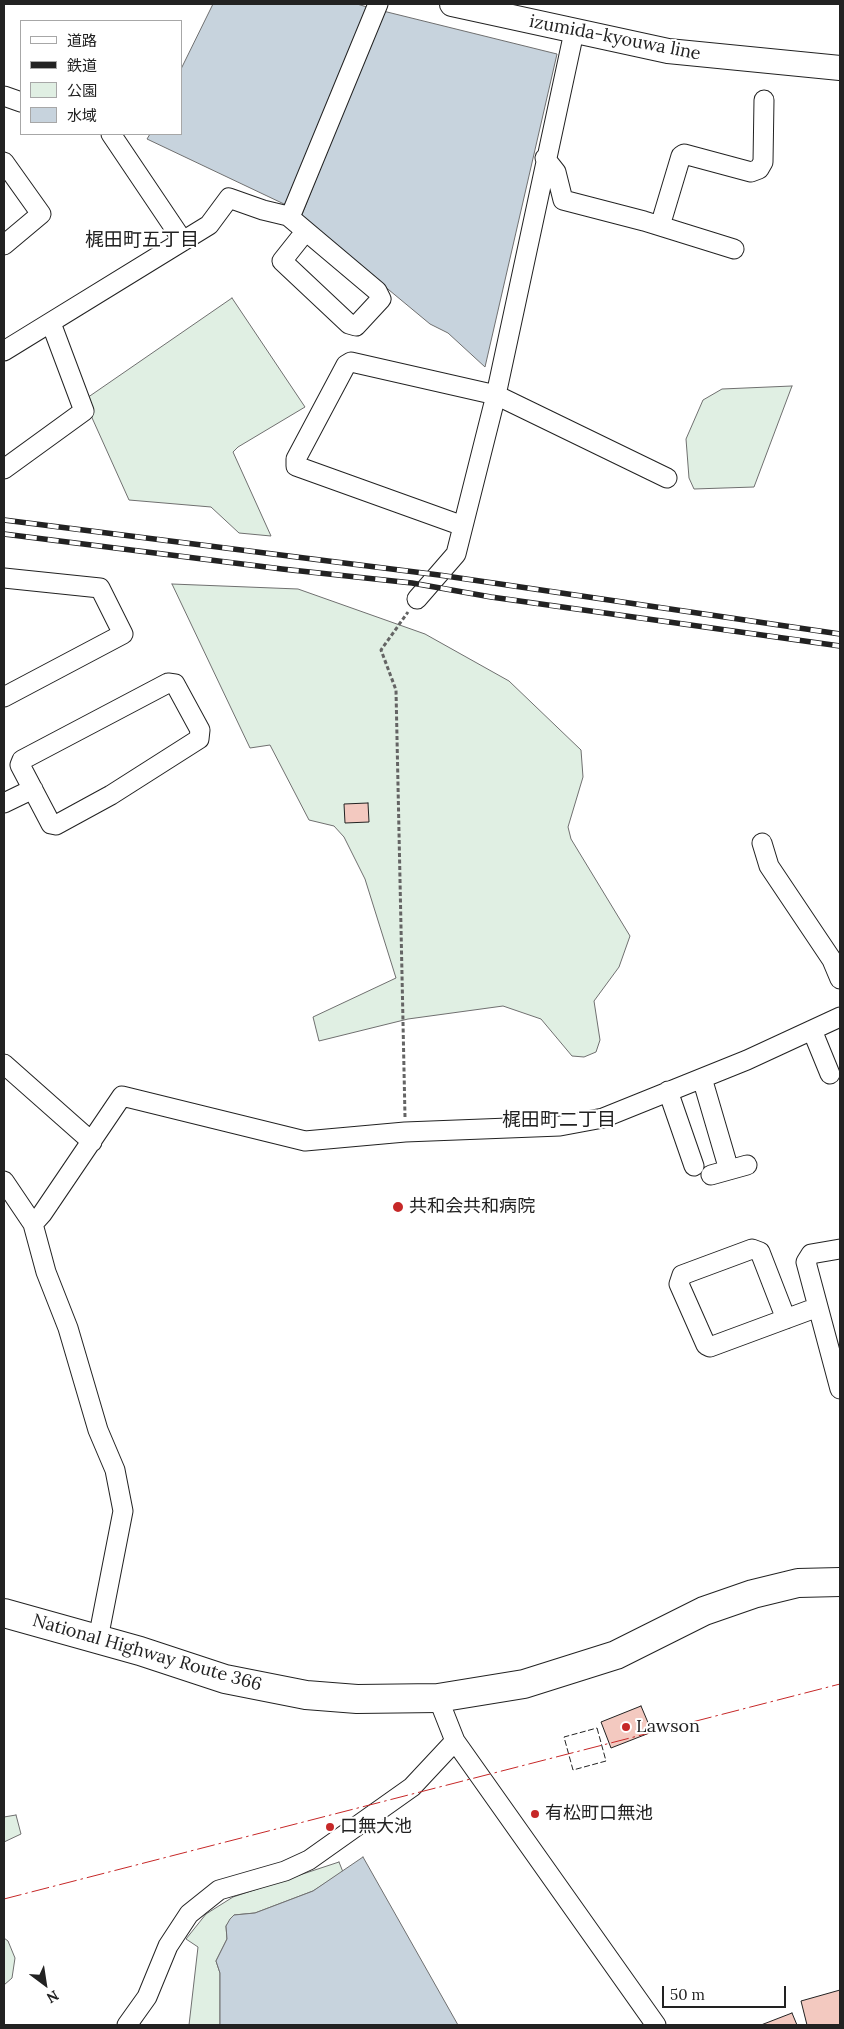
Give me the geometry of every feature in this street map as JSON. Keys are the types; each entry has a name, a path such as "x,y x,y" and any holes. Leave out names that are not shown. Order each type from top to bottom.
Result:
{"highway":[{"name":"National Highway Route 366","path":"4,1613 98,1639 225,1679 306,1695 358,1699 438,1698 524,1684 616,1655 704,1611 753,1594 798,1583 840,1582"}],"main road":[{"name":"izumida-kyouwa line","path":"452,4 668,51 840,68"}],"street":[{"path":"288,216 293,210 378,4"},
{"path":"417,599 456,554 464,526 496,395 574,32"},
{"path":"660,226 681,156 684,154 751,172 759,168 763,162 764,100"},
{"path":"112,135 182,241"},
{"path":"546,158 556,172 563,200 660,226 734,249"},
{"path":"4,162 41,214 4,245"},
{"path":"4,351 209,225 229,198 262,210 288,216 304,232 377,291 381,299 356,326 349,324 282,261 304,232"},
{"path":"4,469 84,411 51,323"},
{"path":"464,526 296,466 296,459 343,368 351,362 496,395 667,478"},
{"path":"4,578 100,588 124,634 6,690"},
{"path":"168,683 175,684 200,730 199,739 110,795 56,825 50,824 33,789 20,765 22,760 168,683"},
{"path":"4,803 33,789"},
{"path":"762,842 769,866 832,960 840,979"},
{"path":"32,1224 42,1214 122,1096 305,1141 405,1132 560,1126 603,1118 702,1078 840,1018"},
{"path":"812,1030 830,1074"},
{"path":"4,1064 92,1142"},
{"path":"702,1078 729,1170"},
{"path":"668,1091 694,1166"},
{"path":"711,1175 747,1165"},
{"path":"4,1181 32,1224 46,1272 68,1328 98,1430 115,1470 123,1511 98,1639"},
{"path":"840,1248 811,1254 806,1262 840,1389"},
{"path":"786,1319 760,1252 752,1249 682,1275 679,1284 706,1345 710,1347 786,1319 818,1307"},
{"path":"438,1698 456,1741 656,2025"},
{"path":"127,2025 147,1997 168,1946 189,1914 219,1890 285,1871 309,1860 412,1788 456,1741"}],"path":[{"path":"405,1132 396,690 381,650 417,599"}],"green space":[{"path":"232,298 305,407 238,447 233,452 271,536 239,533 211,507 129,500 84,400"},
{"path":"792,386 754,487 694,489 689,478 686,439 703,400 722,389"},
{"path":"172,584 298,589 425,634 509,681 581,750 583,777 568,827 571,839 630,936 619,967 594,1001 600,1040 596,1052 584,1057 572,1056 541,1019 503,1006 408,1019 319,1041 313,1017 396,978 365,879 344,837 334,826 309,820 270,745 250,748"},
{"path":"16,1815 21,1834 4,1842 4,1817"},
{"path":"339,1862 343,1872 313,1891 255,1913 234,1915 226,1926 227,1939 216,1961 220,1973 220,2025 189,2025 198,1947 186,1939 206,1914 233,1897"},
{"path":"4,1938 8,1941 15,1958 12,1978 4,1985"}],"water":[{"path":"213,4 357,4 367,7 358,28 361,35 293,199 284,204 147,139 149,135 182,135 182,67"},
{"path":"383,11 557,54 485,367 448,333 430,324 301,217"},
{"path":"363,1857 458,2025 220,2025 220,1973 216,1961 227,1939 226,1926 230,1919 234,1915 255,1913 313,1891"}],"building":[{"path":"368,803 369,822 345,823 344,804"},
{"name":"Lawson","path":"641,1706 652,1732 611,1748 601,1722"},
{"path":"840,1990 840,2025 807,2025 801,2001"},
{"path":"792,2013 797,2025 761,2025"}],"railway":[{"path":"4,520 439,575 840,634"},
{"path":"4,534 282,569 412,583 491,597 840,646"}],"fence":[{"path":"597,1728 606,1761 573,1770 564,1737 597,1728"}],"power":[{"path":"4,1899 840,1684"}],"place":[{"name":"共和会共和病院","path":"398,1207"},
{"name":"Lawson","path":"626,1727"},
{"name":"有松町口無池","path":"535,1814"},
{"name":"口無大池","path":"330,1827"}],"district":[{"name":"梶田町五丁目","path":"142,241"},
{"name":"梶田町二丁目","path":"559,1121"}]}
